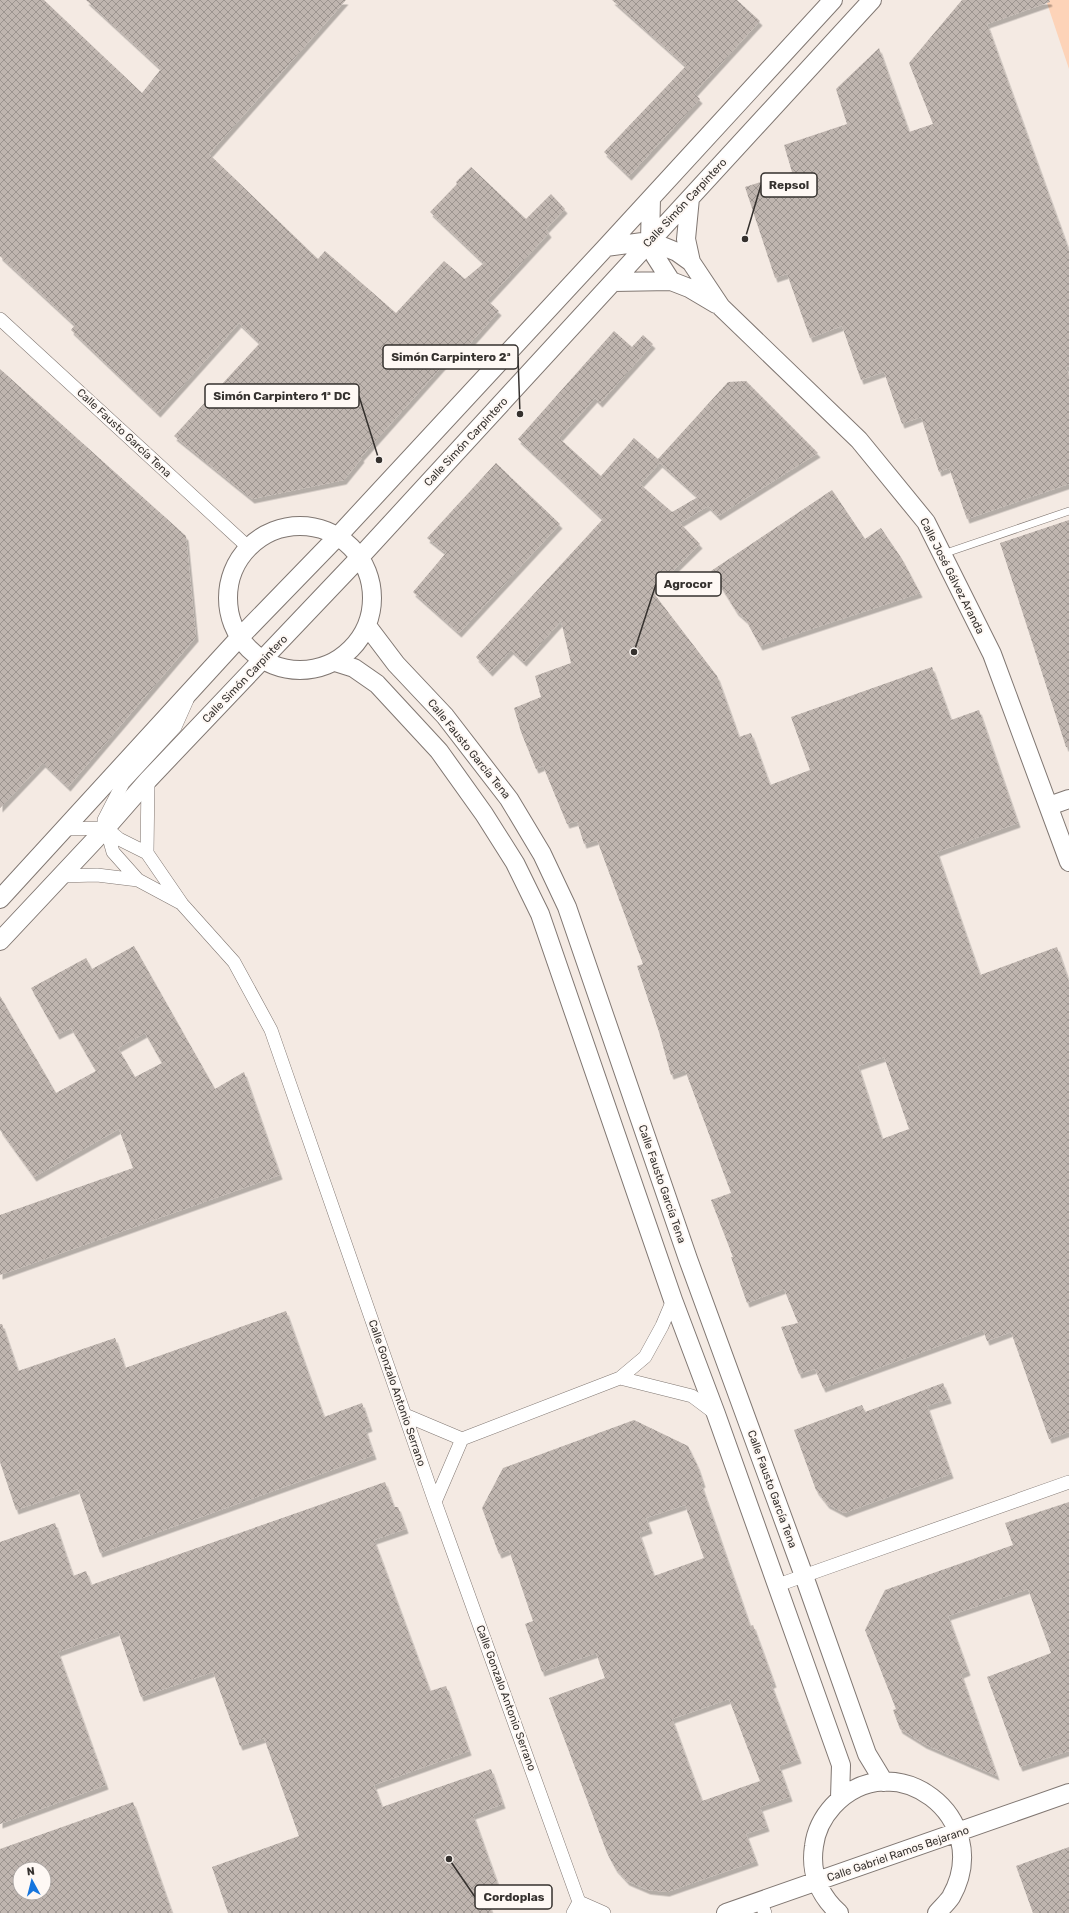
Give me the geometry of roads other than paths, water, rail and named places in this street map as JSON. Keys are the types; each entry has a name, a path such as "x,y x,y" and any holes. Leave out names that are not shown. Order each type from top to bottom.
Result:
{"street":[{"path":"0,899 240,638 606,247 833,0"},
{"name":"Calle Simón Carpintero","path":"0,941 106,828 148,780 263,661 361,556 872,0"},
{"path":"651,198 650,241 655,256 671,281"},
{"name":"Calle José Gálvez Aranda","path":"690,198 686,240 691,262 721,307 859,440 926,522 992,654 1069,862"},
{"path":"606,247 650,241 677,252 691,262"},
{"name":"Calle José Gálvez Aranda","path":"613,282 671,281 689,288 721,307"},
{"name":"Calle Fausto García Tena","path":"0,319 248,547"},
{"path":"291,525 316,526 338,535 351,545 361,556 371,579 374,603 368,627 354,647 335,662 311,670 286,669 263,661 250,651 240,638 229,616 227,591 234,567 248,547 268,532 291,525"},
{"name":"Calle Fausto García Tena","path":"368,627 396,664 445,716 509,799 542,854 567,907 688,1259 804,1576 867,1754 884,1782"},
{"path":"335,662 354,668 377,684 439,751 484,814 515,863 540,914 673,1300 778,1585 841,1765 840,1798"},
{"path":"64,829 106,828 104,820 123,783 175,727 191,691"},
{"path":"146,853 148,780"},
{"path":"1049,806 1069,799"},
{"name":"Calle Gonzalo Antonio Serrano","path":"106,828 119,839 146,853 182,904 234,962 271,1030 578,1909 604,1913"},
{"name":"Calle Gonzalo Antonio Serrano","path":"106,828 113,852 138,880 182,904"},
{"name":"Calle Gonzalo Antonio Serrano","path":"60,876 98,875 138,880"},
{"path":"405,1415 462,1439 620,1378 645,1357 662,1326 673,1300"},
{"path":"620,1378 692,1396 716,1414"},
{"path":"435,1502 462,1439"},
{"path":"778,1585 1069,1482"},
{"path":"838,1913 828,1903 816,1882 812,1859 815,1836 825,1815 840,1798 861,1786 884,1782 908,1785 930,1795 947,1811 958,1832 963,1855 960,1878 950,1898 937,1913"},
{"name":"Calle Gabriel Ramos Bejarano","path":"726,1913 762,1907 816,1882 1069,1793"}],"lane":[{"path":"942,554 1069,511"}],"place":[{"name":"Repsol","path":"745,239"},
{"name":"Simón Carpintero 2ª","path":"520,414"},
{"name":"Simón Carpintero 1ª DC","path":"379,460"},
{"name":"Agrocor","path":"634,652"},
{"name":"Cordoplas","path":"449,1859"}]}
